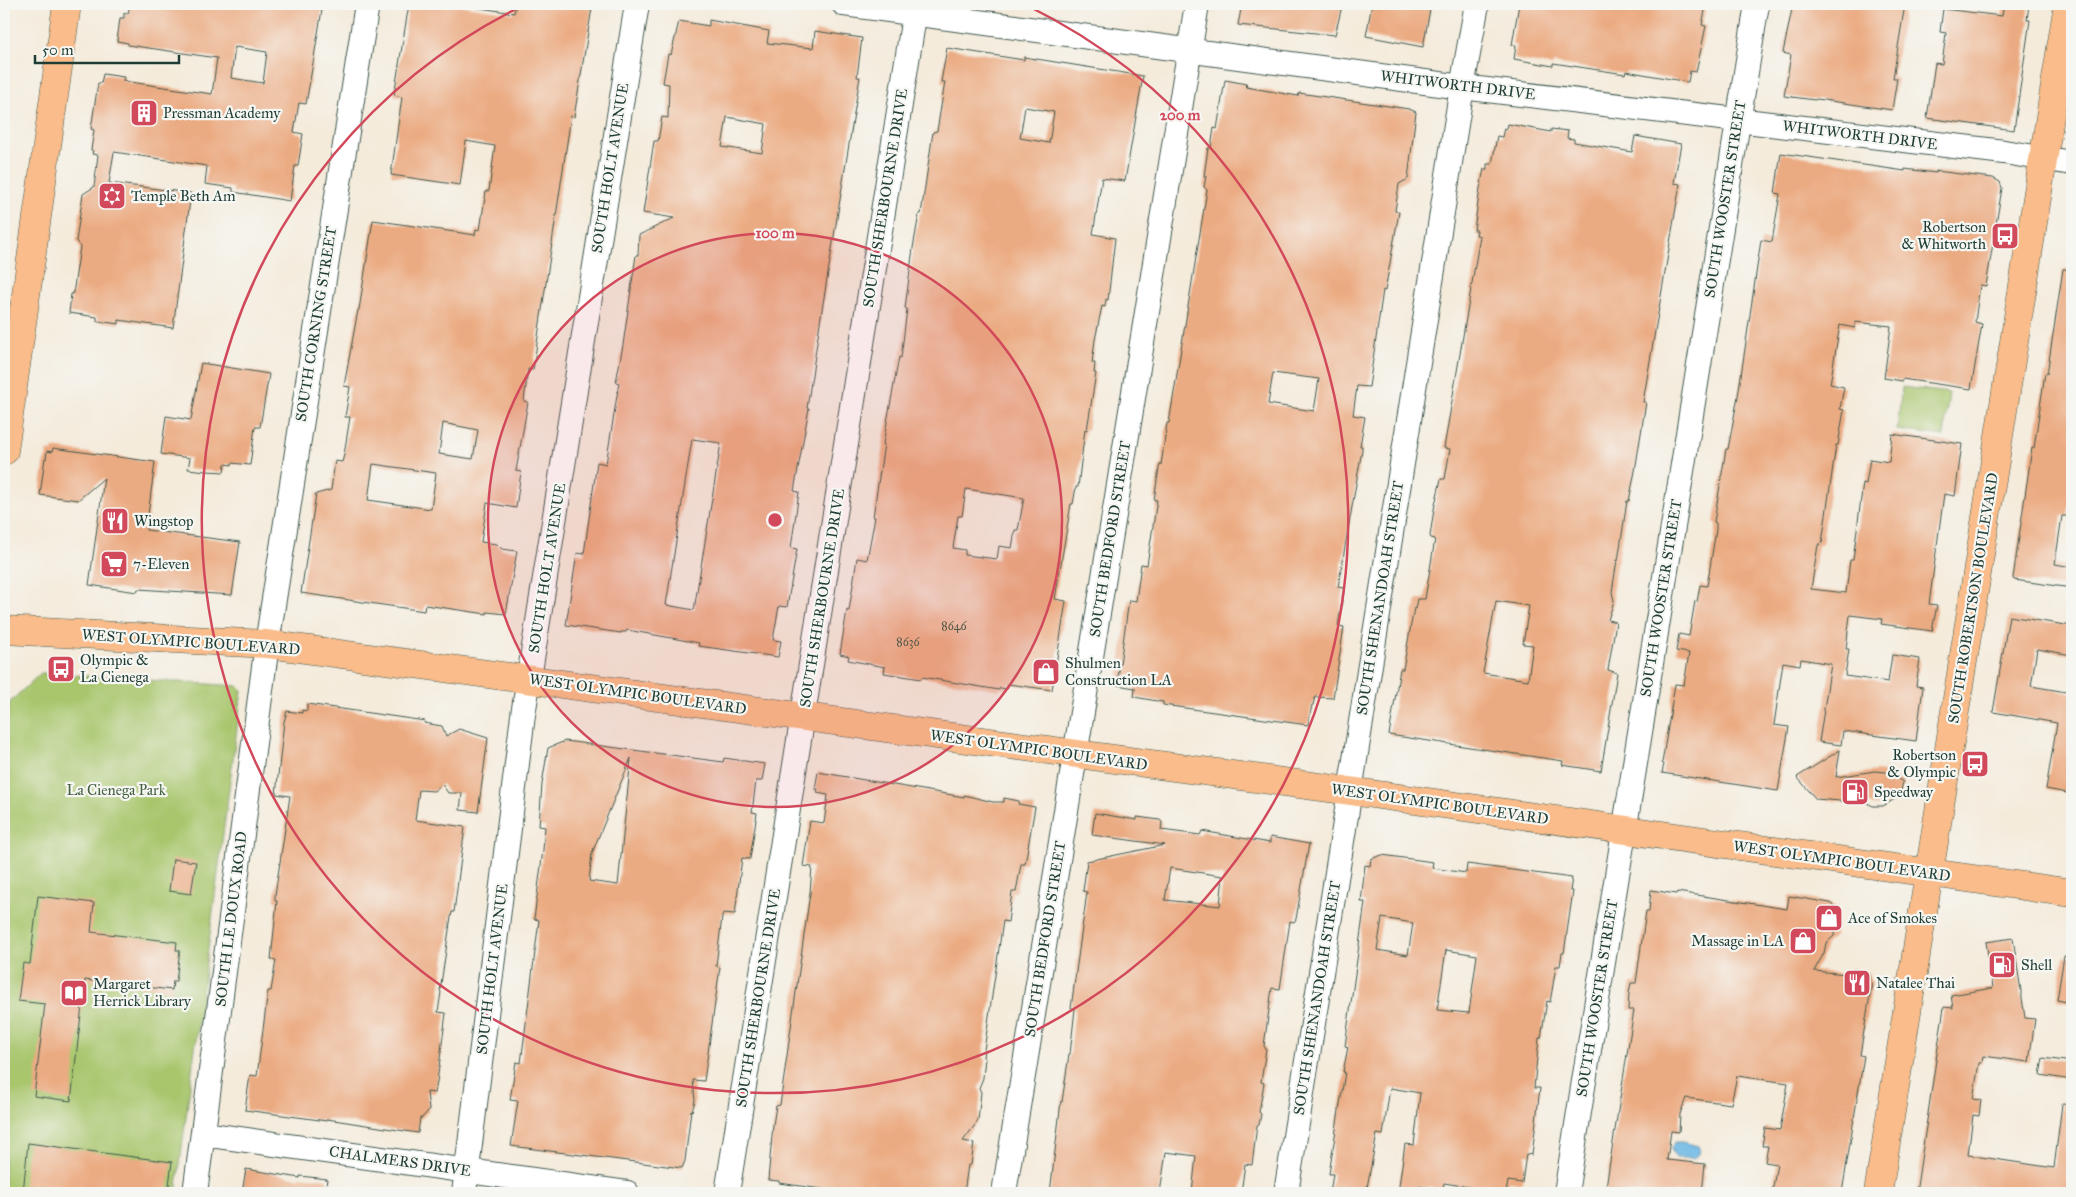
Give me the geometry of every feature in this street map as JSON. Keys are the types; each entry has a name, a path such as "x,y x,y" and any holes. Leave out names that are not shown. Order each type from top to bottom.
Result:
{"main road":[{"path":"4,451 67,4"},
{"name":"SOUTH ROBERTSON BOULEVARD","path":"1878,1193 2068,4"},
{"name":"WEST OLYMPIC BOULEVARD","path":"4,630 267,644 2072,893"}],"street":[{"name":"SOUTH CORNING STREET","path":"267,644 366,4"},
{"name":"SOUTH HOLT AVENUE","path":"466,1182 529,679 636,4"},
{"name":"WHITWORTH DRIVE","path":"844,4 915,8 1462,87 2072,163"},
{"name":"SOUTH BEDFORD STREET","path":"1004,1193 1197,4"},
{"name":"SOUTH SHENANDOAH STREET","path":"1286,1193 1462,87 1477,4"},
{"name":"SOUTH WOOSTER STREET","path":"1566,1193 1757,4"},
{"name":"SOUTH SHERBOURNE DRIVE","path":"727,1193 915,8"},
{"name":"SOUTH LE DOUX ROAD","path":"195,1193 267,644"},
{"name":"CHALMERS DRIVE","path":"203,1134 466,1182 627,1193"}],"green space":[{"path":"1902,387 1949,393 1944,436 1897,430"},
{"name":"La Cienega Park","path":"41,673 238,686 242,690 176,1193 4,1193 4,739 10,702"}],"water":[{"path":"1674,1142 1698,1146 1700,1149 1699,1154 1693,1158 1676,1158 1671,1149"}],"building":[{"path":"130,4 323,4 306,104 299,103 294,132 303,134 298,166 295,166 290,201 233,192 233,188 205,184 207,166 114,152 109,183 191,193 173,328 119,320 119,324 97,321 97,317 69,313 80,247 76,241 83,194 94,187 98,155 92,154 94,130 91,129 98,83 101,83 103,74 124,77 123,81 212,94 217,58 128,45 128,43 117,41 120,18 124,18 124,13 128,14","holes":["235,47 267,52 263,83 231,78"]},
{"path":"409,4 452,4 514,13 516,4 564,4 592,8 574,117 571,116 533,370 528,369 524,401 528,402 516,471 521,472 516,508 487,503 481,542 497,544 502,549 517,551 506,614 487,612 487,614 425,605 424,611 301,593 316,494 331,490 335,461 342,462 344,455 350,417 345,417 350,387 344,386 359,310 373,220 475,235 476,229 480,230 486,191 489,191 495,146 466,141 460,185 391,175 402,97 394,95","holes":["443,423 478,430 473,459 439,454","373,464 436,473 431,509 368,500"]},
{"path":"1242,4 1331,4 1342,6 1335,35 1238,25"},
{"path":"1372,4 1431,4 1423,47 1366,36"},
{"path":"1519,4 1693,4 1706,6 1702,25 1706,26 1696,72 1690,71 1688,82 1626,71 1625,74 1553,63 1553,66 1514,59 1516,45 1512,45"},
{"path":"1793,4 1905,4 1893,78 1897,78 1892,110 1784,96 1791,55 1783,53"},
{"path":"2004,4 2029,4 2027,20 2030,20 2014,130 1927,118 1935,63 1942,64 1946,33 1940,32 1943,9 2002,16"},
{"path":"709,20 769,31 767,43 813,48 815,31 862,38 857,77 860,77 821,316 807,408 809,408 794,491 799,492 791,548 797,549 787,607 779,606 773,640 781,641 778,657 698,646 699,643 627,630 621,633 566,625 577,553 584,554 597,462 606,464 619,383 616,382 636,255 638,255 639,235 674,218 643,213 654,141 658,141 662,117 668,118 669,84 663,83 668,54 671,55 679,21 709,26","holes":["727,117 766,124 762,153 722,147","692,439 721,443 694,610 666,605"]},
{"path":"947,48 1024,60 1024,57 1143,76 1125,181 1102,178 1093,234 1115,238 1108,300 1106,299 1105,307 1102,306 1095,340 1092,363 1095,363 1094,373 1096,373 1087,430 1085,429 1078,487 1076,487 1073,504 1071,504 1055,599 1066,601 1052,690 1008,684 1007,689 1000,688 999,690 922,677 921,679 884,673 885,667 848,660 849,656 840,654 857,558 867,560 875,517 873,517 883,444 899,357 901,358 913,248 919,214 921,214 933,132 937,131 945,82 941,82","holes":["1025,107 1054,112 1049,143 1020,138","966,489 1024,498 1018,530 1015,530 1012,548 999,546 997,559 965,555 965,550 953,548 958,516 962,516"]},
{"path":"1225,80 1247,84 1246,87 1298,96 1299,93 1409,109 1416,112 1408,179 1399,184 1395,211 1399,212 1385,291 1383,290 1369,387 1357,386 1353,415 1365,417 1360,446 1362,446 1362,450 1338,587 1344,588 1338,626 1344,627 1333,698 1315,697 1308,725 1163,705 1163,702 1134,697 1135,688 1117,685 1129,600 1136,601 1141,564 1147,565 1157,500 1154,500 1159,468 1167,423 1169,423 1207,190 1204,187 1206,176 1204,176 1208,148 1211,148 1214,128 1217,129","holes":["1273,373 1319,379 1314,411 1268,404"]},
{"path":"1508,124 1551,132 1551,129 1568,131 1567,138 1574,139 1574,142 1632,152 1635,136 1681,144 1674,183 1680,184 1643,402 1646,402 1635,471 1629,501 1627,501 1617,560 1612,592 1614,601 1608,620 1616,622 1608,670 1617,673 1601,771 1562,765 1563,761 1389,735 1400,669 1403,669 1414,608 1417,599 1425,599 1435,539 1430,536 1434,509 1441,479 1445,479 1450,449 1444,448 1480,236 1476,235 1477,230 1474,230 1480,188 1484,169 1487,169 1487,164 1492,164 1497,136 1502,137 1504,128 1507,129","holes":["1496,601 1529,606 1523,644 1533,645 1528,680 1483,673"]},
{"path":"1781,153 1905,171 1905,169 1936,173 1936,171 1993,178 2000,182 2002,188 1986,286 1980,285 1975,322 1982,324 1971,389 1884,378 1891,326 1855,322 1855,328 1840,325 1830,384 1844,387 1840,409 1844,410 1838,445 1836,445 1822,543 1818,545 1811,589 1846,593 1850,560 1853,560 1863,483 1866,484 1870,459 1889,462 1892,434 1962,444 1955,496 1944,494 1929,604 1937,605 1932,631 1881,624 1882,619 1850,615 1846,649 1849,649 1845,676 1888,682 1892,655 1920,659 1916,686 1923,687 1916,741 1843,731 1841,745 1819,742 1831,664 1801,659 1800,665 1783,662 1774,725 1789,727 1778,791 1662,773 1664,764 1662,763 1675,684 1684,685 1689,653 1676,651 1679,634 1689,636 1695,601 1697,602 1700,585 1707,586 1716,530 1716,523 1714,522 1726,449 1728,449 1738,396 1761,240 1772,242 1780,194 1775,193"},
{"path":"2063,269 2072,269 2072,504 2069,504 2068,516 2062,516 2055,564 2072,567 2072,588 2014,580 2013,578 2032,448 2034,448 2045,373 2047,374"},
{"path":"201,363 269,374 260,427 255,427 250,465 225,464 224,472 188,469 190,458 161,454 166,416 191,420"},
{"path":"53,448 155,462 146,530 240,542 232,595 138,589 137,592 89,585 104,478 78,500 40,495 45,458 47,451 52,452"},
{"path":"2009,616 2072,626 2072,655 2037,649 2031,686 2072,693 2072,794 2046,789 2057,723 1993,712"},
{"path":"307,704 425,721 424,723 442,726 446,736 459,729 488,738 478,812 460,810 462,793 448,793 442,784 434,791 419,790 415,820 465,827 454,912 452,912 450,923 440,991 438,1012 446,1013 437,1082 435,1093 427,1092 429,1110 420,1118 418,1133 327,1119 327,1121 245,1110 250,1075 257,1076 268,991 271,991 276,960 271,959 277,901 275,901 275,895 290,796 276,794 284,722 287,711 302,713 302,710 307,711"},
{"path":"565,741 723,762 724,758 765,764 762,781 756,781 752,812 757,813 750,859 742,858 735,914 723,913 722,917 716,966 720,967 704,1081 693,1080 695,1101 691,1110 685,1161 682,1168 511,1146 518,1101 510,1100 516,1062 521,1063 539,920 534,919 545,827 539,826 542,784 548,748","holes":["631,758 618,885 589,881 592,853"]},
{"name":"Speedway","path":"1840,750 1836,777 1875,771 1886,772 1903,782 1900,796 1883,806 1873,806 1853,796 1852,802 1816,799 1797,777"},
{"path":"818,772 964,797 964,795 993,802 1004,802 1004,798 1019,801 1018,804 1035,807 1025,864 1021,864 1016,892 1012,892 1008,922 1003,921 983,1057 985,1058 983,1078 979,1088 981,1092 978,1121 963,1141 974,1143 971,1165 968,1165 964,1193 851,1193 768,1180 773,1125 776,1106 780,1105 810,893 812,867 803,866 810,821 824,823 828,795 817,793 818,789 815,789"},
{"path":"1095,813 1137,820 1137,817 1160,820 1162,822 1161,830 1200,835 1202,831 1270,843 1270,837 1309,844 1296,919 1294,922 1290,921 1280,989 1272,988 1264,1046 1266,1049 1261,1082 1264,1083 1259,1112 1261,1114 1259,1125 1257,1125 1252,1165 1245,1164 1241,1193 1192,1193 1196,1156 1166,1152 1160,1193 1050,1193 1061,1101 1070,1054 1075,1009 1071,1008 1087,892 1083,891 1087,861 1165,845 1092,835","holes":["1170,868 1223,876 1220,906 1165,900"]},
{"path":"1382,855 1433,862 1432,868 1466,873 1467,864 1572,878 1570,891 1573,891 1564,953 1562,953 1560,966 1556,966 1550,1002 1547,1001 1541,1038 1539,1038 1534,1088 1540,1088 1532,1155 1526,1154 1522,1183 1508,1181 1506,1193 1444,1183 1443,1189 1416,1186 1415,1193 1398,1193 1405,1144 1414,1145 1420,1093 1390,1088 1383,1135 1377,1134 1366,1193 1330,1193 1333,1174 1329,1174 1345,1072 1343,1072 1348,1047 1345,1046 1365,902 1361,902 1365,865 1370,866 1371,859","holes":["1382,918 1413,923 1408,955 1377,950","1446,950 1477,955 1469,1013 1437,1010"]},
{"path":"173,859 196,862 191,894 169,891"},
{"path":"1651,890 1676,894 1677,892 1787,909 1789,896 1830,903 1838,909 1834,936 1826,943 1824,953 1814,971 1847,974 1853,969 1869,973 1872,983 1860,1055 1864,1056 1842,1193 1772,1193 1777,1164 1765,1162 1768,1146 1762,1146 1765,1128 1780,1130 1788,1083 1737,1076 1731,1104 1686,1098 1680,1114 1679,1132 1671,1131 1667,1160 1705,1164 1702,1193 1605,1193 1634,1010 1628,1010 1629,993 1631,983 1636,983 1646,911 1649,911"},
{"path":"38,896 94,903 91,932 177,942 176,950 180,950 176,981 173,981 172,990 85,980 71,1101 34,1096 45,1004 18,1001 23,963 30,964"},
{"path":"2013,938 2025,1018 2035,1019 2029,1062 1983,1056 1982,1063 1979,1063 1973,1099 1981,1100 1979,1116 1973,1115 1968,1155 2054,1168 2062,1104 2072,1105 2072,1193 2031,1193 2008,1190 2008,1192 1969,1187 1968,1193 1916,1193 1944,1007 1953,1008 1951,995 1993,988 1986,942"},
{"path":"2064,956 2072,957 2072,1003 2057,1000"},
{"path":"2043,1058 2072,1062 2072,1080 2040,1075"},
{"path":"28,1143 172,1162 168,1193 23,1193"},
{"path":"246,1169 300,1178 300,1176 327,1179 325,1193 242,1193"}],"place":[{"name":"Pressman Academy","path":"144,113"},
{"name":"Temple Beth Am","path":"112,196"},
{"name":"Robertson & Whitworth","path":"2005,236"},
{"name":"Wingstop","path":"115,521"},
{"name":"7-Eleven","path":"114,564"},
{"name":"Olympic & La Cienega","path":"61,669"},
{"name":"Shulmen Construction LA","path":"1046,672"},
{"name":"Robertson & Olympic","path":"1975,764"},
{"name":"Speedway","path":"1855,792"},
{"name":"Ace of Smokes","path":"1829,918"},
{"name":"Massage in LA","path":"1803,941"},
{"name":"Shell","path":"2002,965"},
{"name":"Natalee Thai","path":"1857,983"},
{"name":"Margaret Herrick Library","path":"74,993"}]}
